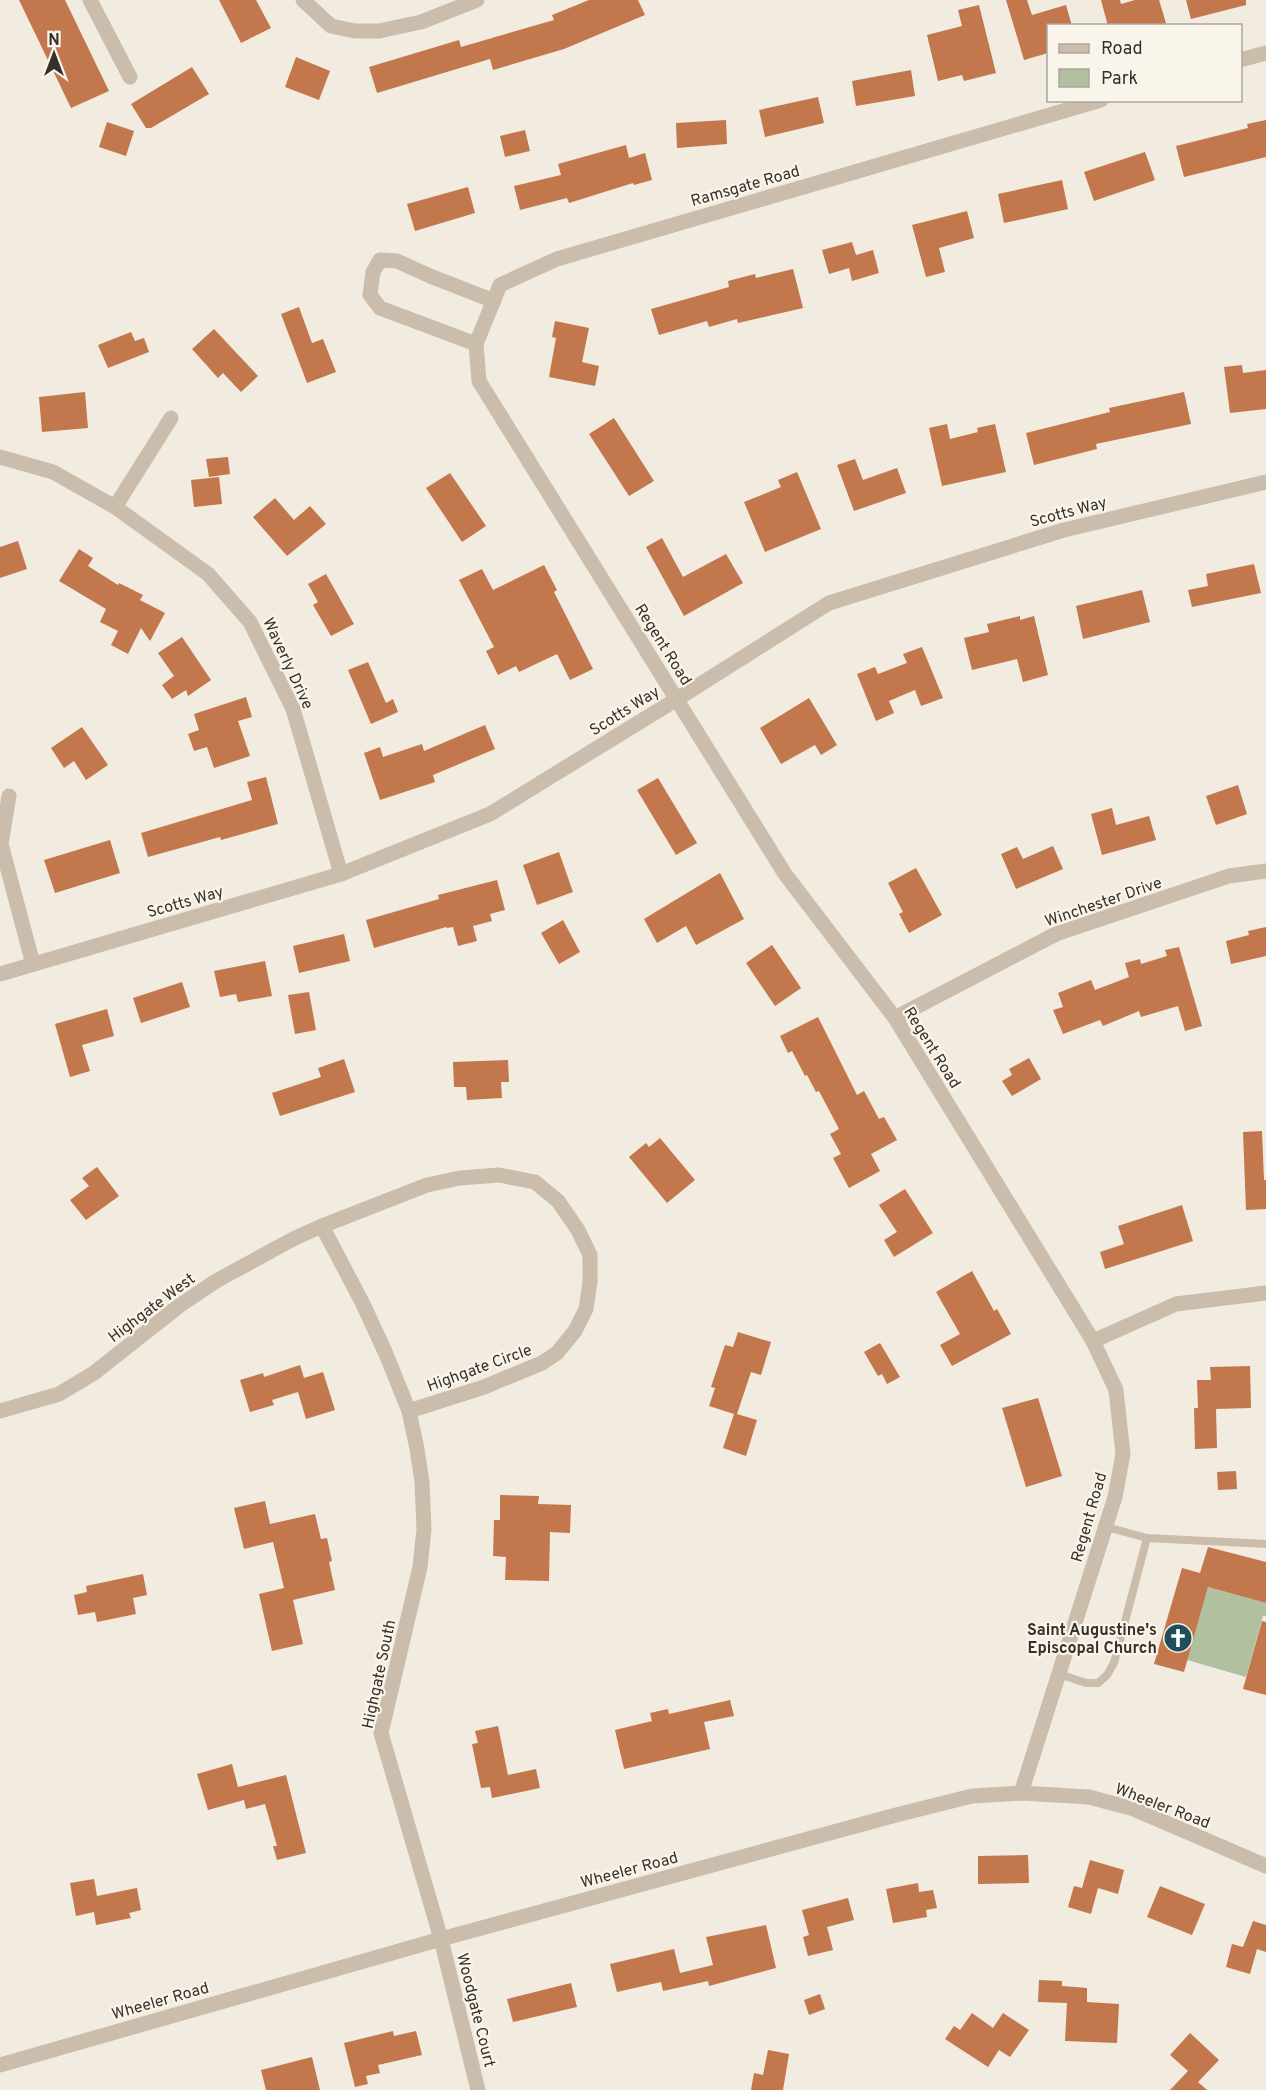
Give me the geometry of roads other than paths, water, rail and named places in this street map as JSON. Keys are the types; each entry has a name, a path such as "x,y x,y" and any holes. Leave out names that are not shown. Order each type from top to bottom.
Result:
{"street":[{"path":"90,0 130,76"},
{"path":"303,0 331,26 355,32 379,32 421,22 477,0"},
{"path":"1242,59 1266,53"},
{"name":"Ramsgate Road","path":"479,381 476,344 501,285 557,259 1094,102"},
{"path":"476,344 380,309 370,295 373,272 381,260 397,261 494,301"},
{"name":"Regent Road","path":"479,381 785,874 895,1018 1093,1341 1116,1390 1123,1454 1115,1497 1021,1793"},
{"path":"115,507 171,418"},
{"name":"Waverly Drive","path":"0,457 53,472 115,507 208,574 250,622 293,709 340,874"},
{"name":"Scotts Way","path":"0,974 340,874 490,814 829,603 1064,530 1266,482"},
{"path":"9,796 1,844 33,964"},
{"name":"Winchester Drive","path":"895,1018 1056,934 1229,876 1266,871"},
{"name":"Highgate Circle","path":"322,1226 427,1185 460,1178 499,1175 535,1182 558,1202 578,1230 590,1256 590,1282 586,1309 575,1331 558,1353 542,1363 484,1387 409,1411"},
{"path":"322,1226 363,1304 409,1411"},
{"name":"Highgate West","path":"0,1411 59,1394 94,1372 179,1306 216,1281 322,1226"},
{"path":"1093,1341 1176,1304 1266,1293"},
{"name":"Highgate South","path":"409,1411 422,1482 424,1529 420,1568 381,1733 441,1939"},
{"name":"Wheeler Road","path":"0,2064 441,1939 972,1796 1021,1793 1089,1797 1134,1809 1266,1866"},
{"name":"Woodgate Court","path":"441,1939 478,2090"}],"lane":[{"path":"1106,1527 1147,1538 1266,1544"},
{"path":"1059,1674 1086,1683 1098,1683 1107,1675 1114,1663 1147,1538"}],"place":[{"name":"Saint Augustine's Episcopal Church","path":"1178,1638"}]}
